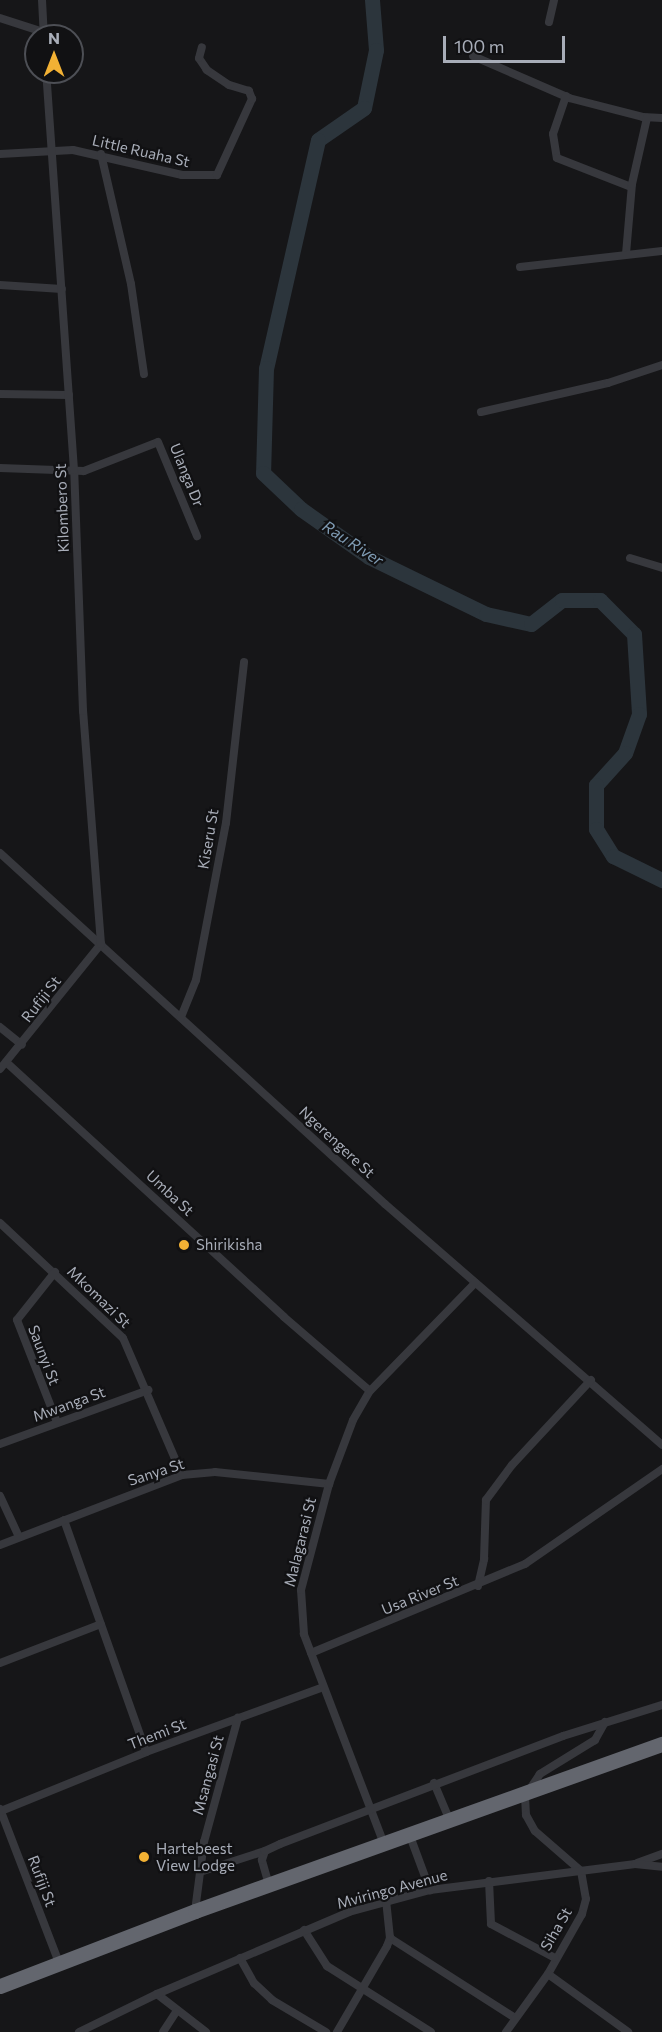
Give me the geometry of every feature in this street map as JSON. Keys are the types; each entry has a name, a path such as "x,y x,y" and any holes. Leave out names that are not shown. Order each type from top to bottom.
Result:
{"highway":[{"path":"0,1986 195,1911 525,1796 662,1744"}],"street":[{"path":"42,0 43,24"},
{"path":"549,22 554,0"},
{"path":"0,18 24,27"},
{"name":"Little Ruaha St","path":"0,154 52,148 101,154 171,173 217,176 252,99 249,91 229,85 207,70 199,58 202,47"},
{"path":"473,56 566,96 647,118 662,118"},
{"name":"Kilombero St","path":"47,84 75,470 82,711 101,944"},
{"path":"566,96 553,134 557,158 632,187"},
{"path":"626,254 632,187 647,118"},
{"path":"101,154 132,285 144,374"},
{"path":"520,267 561,266 626,254 662,251"},
{"path":"0,285 62,289"},
{"path":"481,412 608,383 662,365"},
{"path":"0,394 69,395"},
{"name":"Ulanga Dr","path":"75,470 92,469 153,442 159,443 196,536"},
{"path":"0,468 75,470"},
{"path":"630,558 662,568"},
{"name":"Kiseru St","path":"181,1017 196,980 226,823 244,662"},
{"name":"Ngerengere St","path":"0,853 475,1283 591,1380 662,1445"},
{"name":"Rufiji St","path":"3,1065 22,1045 101,944"},
{"path":"0,1027 22,1045"},
{"name":"Umba St","path":"3,1065 284,1317 370,1390"},
{"name":"Mkomazi St","path":"0,1223 123,1338 148,1390 182,1475"},
{"name":"Saunyi St","path":"55,1272 17,1320 57,1422"},
{"name":"Malagarasi St","path":"384,1844 311,1653 300,1614 301,1590 328,1484 353,1420 370,1390 475,1283"},
{"name":"Usa River St","path":"311,1653 478,1586 484,1559 486,1500 512,1465 591,1380"},
{"name":"Mwanga St","path":"0,1444 148,1390"},
{"path":"478,1586 553,1547 662,1469"},
{"name":"Sanya St","path":"0,1545 182,1475 214,1472 328,1484"},
{"path":"0,1496 19,1537"},
{"path":"64,1520 146,1752"},
{"path":"0,1663 101,1624"},
{"name":"Themi St","path":"1,1810 146,1752 324,1687"},
{"path":"200,1872 265,1851 369,1807 434,1783 605,1722 662,1705"},
{"name":"Msangasi St","path":"195,1911 204,1842 238,1718"},
{"path":"581,1871 535,1831 526,1815 525,1796 540,1774 595,1740 605,1722"},
{"path":"434,1783 450,1821"},
{"name":"Rufiji St","path":"1,1810 59,1963"},
{"path":"410,1836 430,1890"},
{"path":"265,1851 262,1860 269,1885"},
{"path":"634,1864 662,1854"},
{"name":"Mviringo Avenue","path":"79,2032 157,1994 349,1912 430,1890 489,1881 634,1864 662,1867"},
{"name":"Siha St","path":"581,1871 586,1899 582,1914 548,1974 628,2032"},
{"path":"489,1881 491,1924 555,1958"},
{"path":"337,2032 390,1938 386,1902"},
{"path":"304,1930 327,1966 432,2032"},
{"path":"390,1938 515,2018"},
{"path":"240,1958 255,1983 272,2000 327,2032"},
{"path":"506,2032 548,1974"},
{"path":"157,1994 176,2012 206,2032"},
{"path":"163,2032 176,2012"}],"waterway":[{"name":"Rau River","path":"372,0 376,50 364,108 318,140 266,368 263,473 301,509 369,557 486,614 531,624 562,600 600,600 634,634 639,714 625,753 596,785 596,829 613,856 662,880"}],"place":[{"name":"Shirikisha","path":"184,1245"},
{"name":"Hartebeest View Lodge","path":"144,1857"}]}
